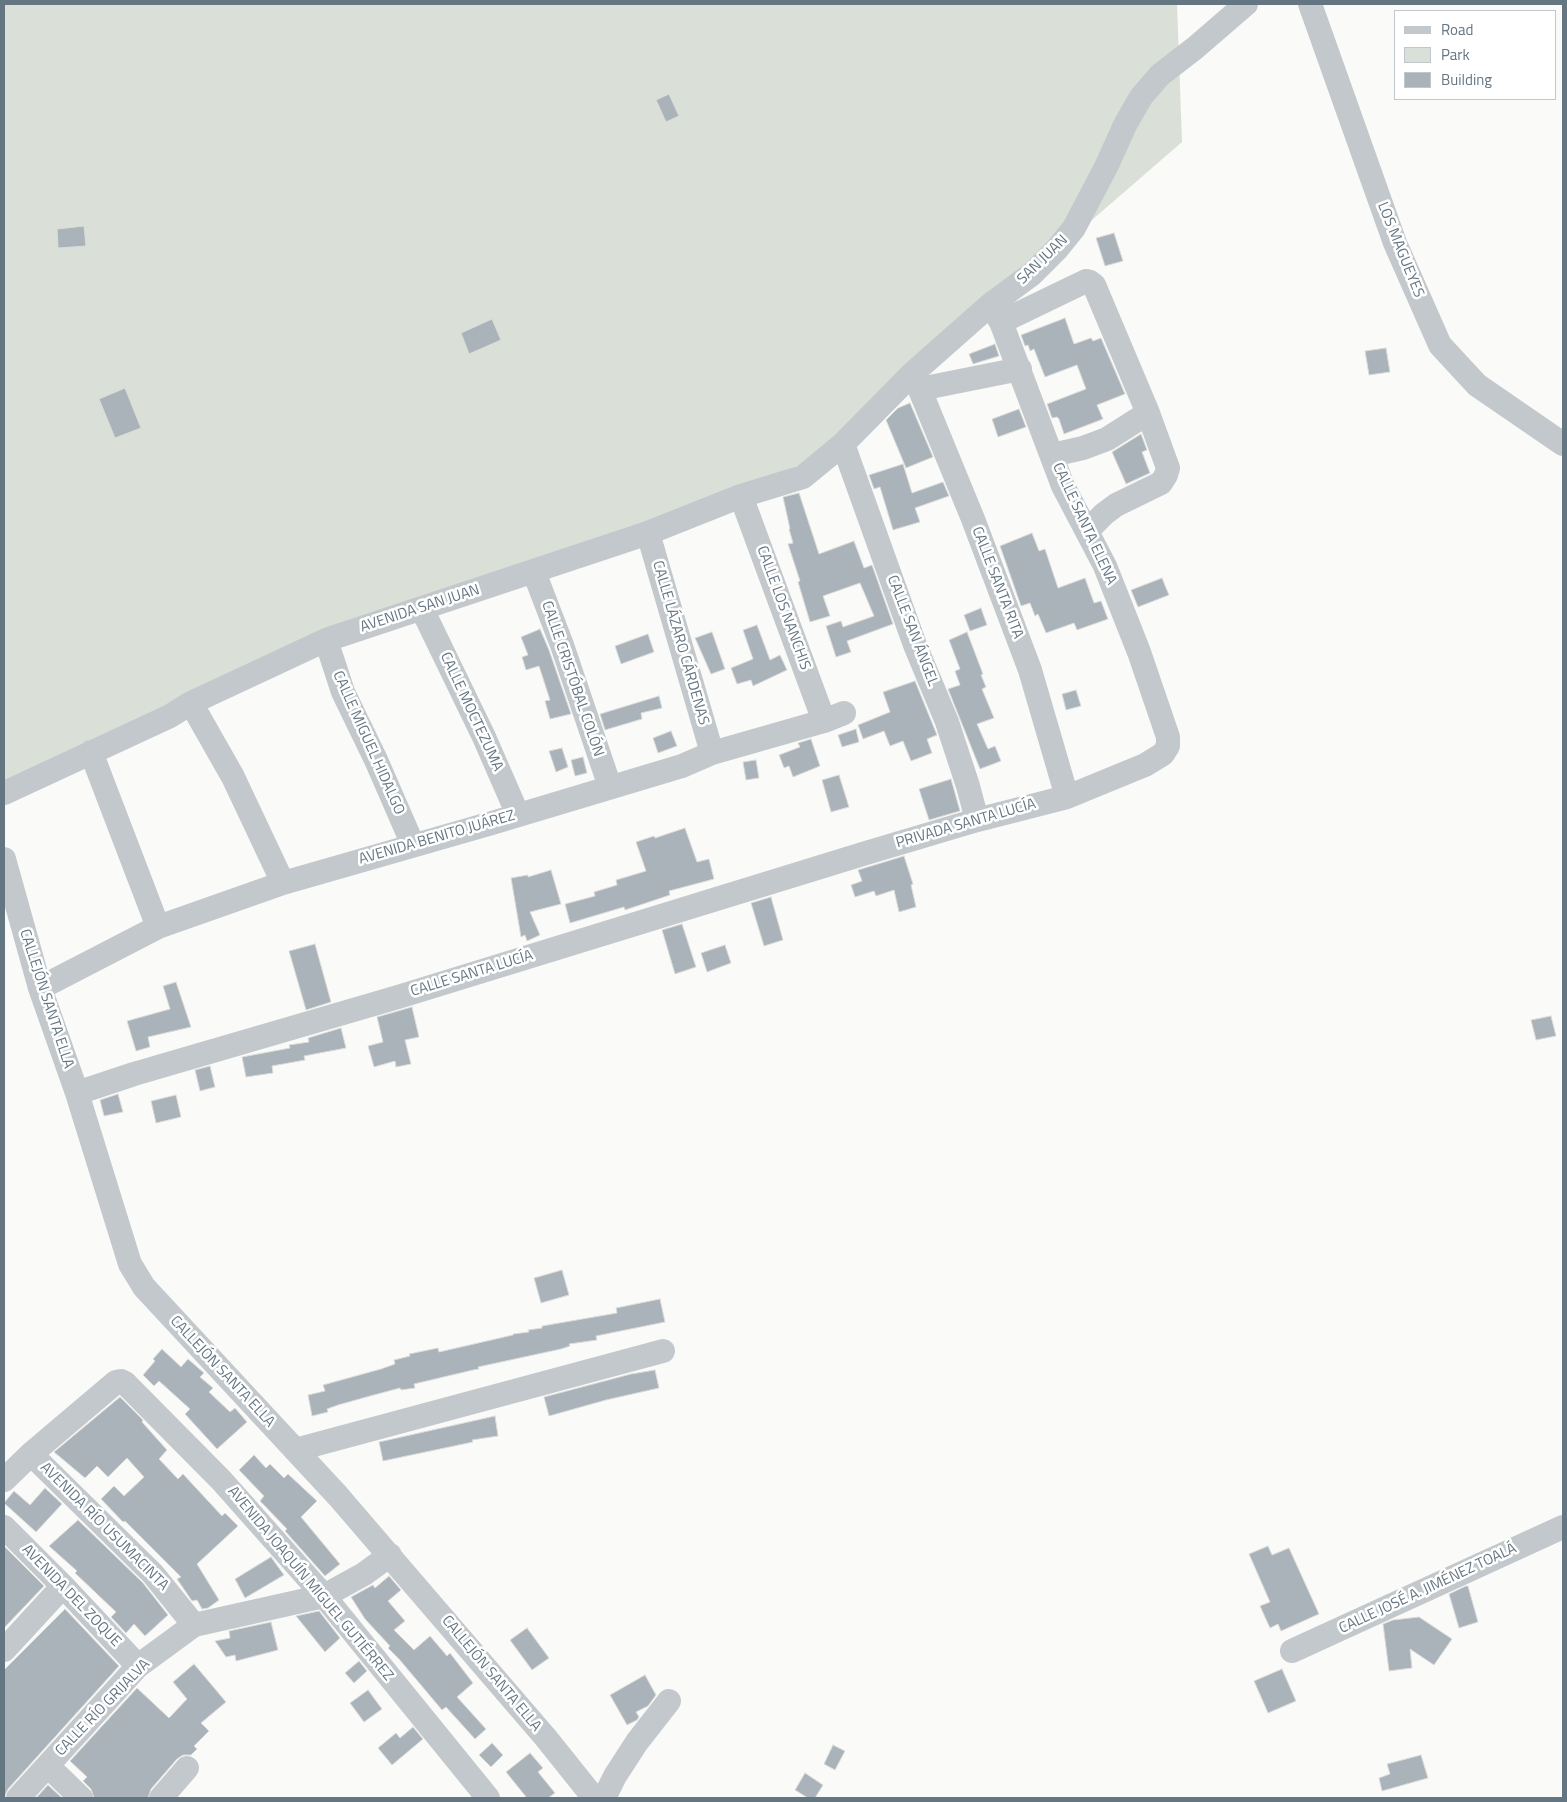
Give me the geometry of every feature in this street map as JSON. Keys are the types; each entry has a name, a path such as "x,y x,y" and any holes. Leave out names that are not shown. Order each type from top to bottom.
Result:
{"street":[{"name":"SAN JUAN","path":"843,444 996,314 1057,249 1074,228 1141,97 1160,75 1246,4"},
{"name":"LOS MAGUEYES","path":"1310,4 1395,243 1440,345 1477,385 1563,444"},
{"path":"996,314 1086,281 1090,282 1094,285 1148,413 1168,468 1166,475 1161,483 1116,505 1087,531"},
{"name":"CALLE SANTA ELENA","path":"996,314 1020,369 1063,486 1105,566 1139,652 1168,737 1168,746"},
{"path":"917,381 1020,369"},
{"name":"CALLE SANTA RITA","path":"917,381 973,519 1030,670 1067,797"},
{"path":"1052,455 1083,448 1107,439 1148,413"},
{"name":"AVENIDA SAN JUAN","path":"4,794 326,640 534,572 648,533 741,496 803,477 843,444"},
{"name":"CALLE SAN ÁNGEL","path":"843,444 915,646 947,722 977,820"},
{"name":"CALLE LOS NANCHIS","path":"741,496 834,717"},
{"name":"CALLE LÁZARO CÁRDENAS","path":"648,533 712,753"},
{"name":"CALLE CRISTÓBAL COLÓN","path":"534,572 562,646 610,787"},
{"name":"CALLE MOCTEZUMA","path":"422,609 484,737 518,815"},
{"name":"CALLE MIGUEL HIDALGO","path":"326,640 343,692 414,846"},
{"path":"191,703 233,777 283,883"},
{"name":"AVENIDA BENITO JUÁREZ","path":"40,988 158,927 283,883 682,766 712,753 834,717"},
{"name":"PRIVADA SANTA LUCÍA","path":"866,853 977,820 1067,797 1145,765 1163,754 1168,746"},
{"path":"91,752 158,927"},
{"name":"CALLE SANTA LUCÍA","path":"77,1093 134,1074 398,997 866,853"},
{"name":"CALLEJÓN SANTA ELLA","path":"4,859 40,988 77,1093 130,1264 144,1287 338,1496 390,1555 546,1738 594,1798"},
{"path":"295,1450 663,1351"},
{"name":"AVENIDA JOAQUÍN MIGUEL GUTIÉRREZ","path":"31,1454 116,1382 125,1383 222,1481 324,1596 488,1798"},
{"path":"4,1480 31,1454"},
{"name":"AVENIDA RÍO USUMACINTA","path":"31,1454 153,1574 194,1625"},
{"name":"AVENIDA DEL ZOQUE","path":"4,1527 63,1586 138,1666"},
{"name":"CALLE JOSÉ A. JIMÉNEZ TOALÁ","path":"1292,1651 1563,1527"},
{"name":"CALLE RÍO GRIJALVA","path":"18,1798 138,1666 194,1625 324,1596 364,1574 390,1555"},
{"path":"4,1650 63,1586"},
{"path":"604,1798 615,1776 637,1742 669,1701"},
{"path":"48,1766 81,1798"},
{"path":"161,1798 187,1768"}],"green space":[{"path":"4,4 1177,4 1182,142 816,459 193,692 4,780"}],"building":[{"path":"669,94 679,116 666,122 656,100"},
{"path":"84,226 86,246 58,248 57,229"},
{"path":"1114,233 1123,261 1105,266 1096,238"},
{"path":"1065,318 1074,344 1091,338 1093,341 1101,338 1125,394 1097,405 1103,419 1064,434 1059,419 1057,417 1052,418 1047,404 1086,389 1077,365 1045,377 1034,349 1030,351 1028,345 1025,346 1021,335"},
{"path":"492,319 501,340 469,354 461,333"},
{"path":"995,344 999,356 973,364 969,354"},
{"path":"1386,348 1390,372 1369,375 1365,351"},
{"path":"125,388 141,428 115,438 99,399"},
{"path":"910,403 933,457 906,468 886,420 898,408"},
{"path":"1019,409 1026,427 998,437 992,419"},
{"path":"1141,434 1147,450 1142,452 1150,473 1126,484 1112,452"},
{"path":"903,464 912,493 943,482 949,496 915,508 920,522 893,530 880,487 874,489 869,475"},
{"path":"799,493 819,554 854,541 864,568 872,565 893,624 847,641 851,652 836,657 826,626 841,621 843,627 874,616 860,583 823,596 830,616 810,622 798,582 800,581 788,544 793,543 783,497"},
{"path":"1032,533 1039,551 1045,549 1058,588 1085,578 1094,603 1101,601 1108,619 1077,630 1074,623 1046,633 1038,614 1035,616 1030,603 1021,606 1000,546"},
{"path":"1162,578 1169,595 1138,607 1131,590"},
{"path":"981,608 987,625 970,631 964,615"},
{"path":"757,625 770,660 780,655 787,670 753,686 751,680 737,684 731,668 753,659 743,630"},
{"path":"540,629 571,714 550,719 545,701 550,700 539,666 526,670 522,657 528,655 521,637"},
{"path":"712,632 725,669 711,674 695,638"},
{"path":"967,632 983,674 981,675 986,687 982,689 994,718 977,724 988,749 995,746 1001,761 980,769 948,689 960,685 955,671 960,669 949,640"},
{"path":"648,634 654,652 621,664 615,646"},
{"path":"915,681 937,735 927,739 932,753 911,761 903,741 890,746 884,731 863,739 858,725 890,712 883,692"},
{"path":"1076,690 1081,706 1066,710 1062,694"},
{"path":"659,696 662,708 641,713 642,719 605,730 600,714"},
{"path":"856,729 859,742 842,747 838,735"},
{"path":"671,731 677,746 658,753 653,738"},
{"path":"811,739 820,766 793,777 789,766 784,768 779,755 800,747 798,743"},
{"path":"562,748 568,767 556,772 549,751"},
{"path":"583,757 587,773 575,776 571,760"},
{"path":"756,760 759,778 746,780 743,762"},
{"path":"839,775 849,807 831,812 822,780"},
{"path":"951,779 960,811 929,820 919,789"},
{"path":"685,828 697,862 709,859 714,879 669,891 670,895 625,910 624,907 570,923 565,904 595,896 594,892 617,885 616,880 646,871 636,842"},
{"path":"904,856 913,884 911,885 916,907 899,912 894,890 876,896 874,891 855,897 851,885 862,881 858,870"},
{"path":"551,870 561,904 530,912 540,935 527,941 525,935 521,937 511,878 528,875 528,877"},
{"path":"771,897 783,940 764,946 751,903"},
{"path":"682,924 696,967 675,974 662,930"},
{"path":"315,944 331,1002 306,1010 289,951"},
{"path":"725,945 731,963 707,972 701,953"},
{"path":"176,982 191,1027 148,1037 150,1047 136,1051 127,1021 170,1009 163,986"},
{"path":"412,1007 419,1037 405,1040 411,1064 396,1067 395,1061 374,1067 368,1046 383,1042 377,1017"},
{"path":"1551,1016 1556,1036 1536,1040 1531,1020"},
{"path":"341,1028 346,1048 304,1056 305,1060 272,1066 273,1073 246,1077 242,1057 290,1048 289,1045 309,1042 308,1038"},
{"path":"210,1066 215,1087 200,1091 195,1070"},
{"path":"118,1094 123,1112 104,1116 100,1100"},
{"path":"176,1095 181,1117 156,1123 151,1101"},
{"path":"562,1270 569,1295 541,1303 534,1278"},
{"path":"660,1299 665,1322 596,1336 597,1340 569,1344 570,1346 561,1349 478,1367 479,1369 414,1384 415,1388 401,1390 400,1388 370,1396 338,1405 327,1409 328,1412 312,1416 308,1395 325,1391 323,1385 395,1364 394,1360 410,1356 409,1354 438,1348 439,1352 513,1334 529,1332 528,1330 542,1328 542,1326 617,1313 616,1308"},
{"path":"162,1349 181,1367 188,1359 204,1373 200,1377 213,1388 209,1392 230,1412 235,1408 247,1422 217,1449 185,1414 190,1409 159,1381 154,1386 143,1375"},
{"path":"655,1370 659,1388 549,1416 544,1397 631,1374"},
{"path":"120,1397 143,1420 142,1422 167,1450 159,1459 178,1479 183,1474 222,1516 225,1513 238,1526 197,1564 219,1600 208,1608 202,1609 197,1600 192,1601 177,1579 181,1577 101,1499 114,1486 124,1496 144,1477 127,1458 108,1477 97,1466 85,1478 54,1452"},
{"path":"495,1416 498,1436 472,1440 473,1442 383,1461 379,1442"},
{"path":"254,1455 266,1468 270,1464 284,1478 288,1474 317,1501 301,1517 340,1564 325,1576 285,1531 287,1529 260,1501 264,1496 239,1470"},
{"path":"45,1488 62,1504 36,1532 4,1503 14,1491 30,1505"},
{"path":"78,1520 143,1583 168,1615 145,1636 134,1624 126,1633 111,1617 116,1612 75,1573 77,1571 49,1546"},
{"path":"4,1546 44,1586 4,1628"},
{"path":"1268,1546 1272,1555 1289,1548 1319,1614 1281,1631 1278,1624 1270,1628 1260,1606 1270,1602 1249,1554"},
{"path":"271,1557 284,1575 245,1598 235,1579"},
{"path":"389,1576 401,1590 388,1601 405,1621 394,1630 414,1650 430,1636 447,1656 450,1653 473,1683 457,1697 486,1729 475,1739 446,1707 442,1710 388,1648 390,1646 365,1619 351,1597 373,1585 375,1588"},
{"path":"1468,1586 1478,1622 1459,1628 1449,1594"},
{"path":"65,1609 119,1666 8,1789 4,1798 4,1670"},
{"path":"319,1611 340,1638 325,1652 296,1616"},
{"path":"1419,1617 1452,1639 1434,1665 1410,1649 1412,1668 1389,1671 1383,1624 1393,1620"},
{"path":"271,1622 278,1650 236,1661 235,1655 226,1657 215,1641 230,1638 229,1631"},
{"path":"527,1628 549,1658 532,1670 510,1640"},
{"path":"359,1661 367,1671 354,1683 345,1673"},
{"path":"194,1664 226,1702 201,1723 209,1731 194,1746 197,1749 191,1755 183,1755 177,1759 151,1789 148,1798 94,1798 91,1789 83,1781 87,1777 70,1761 137,1688 169,1718 187,1699 173,1682"},
{"path":"1282,1669 1296,1701 1268,1713 1254,1681"},
{"path":"645,1675 656,1695 648,1706 636,1712 639,1717 637,1720 627,1725 610,1695"},
{"path":"368,1690 382,1709 364,1722 350,1703"},
{"path":"413,1727 423,1739 392,1765 378,1748 396,1733 400,1738"},
{"path":"492,1743 503,1755 491,1767 479,1755"},
{"path":"833,1745 845,1751 835,1770 824,1764"},
{"path":"530,1753 543,1768 538,1772 555,1793 548,1798 527,1798 506,1772"},
{"path":"1421,1755 1428,1778 1382,1791 1379,1778 1390,1774 1387,1764"},
{"path":"805,1773 823,1785 815,1798 808,1798 795,1790"},
{"path":"48,1785 62,1798 36,1798"}]}
